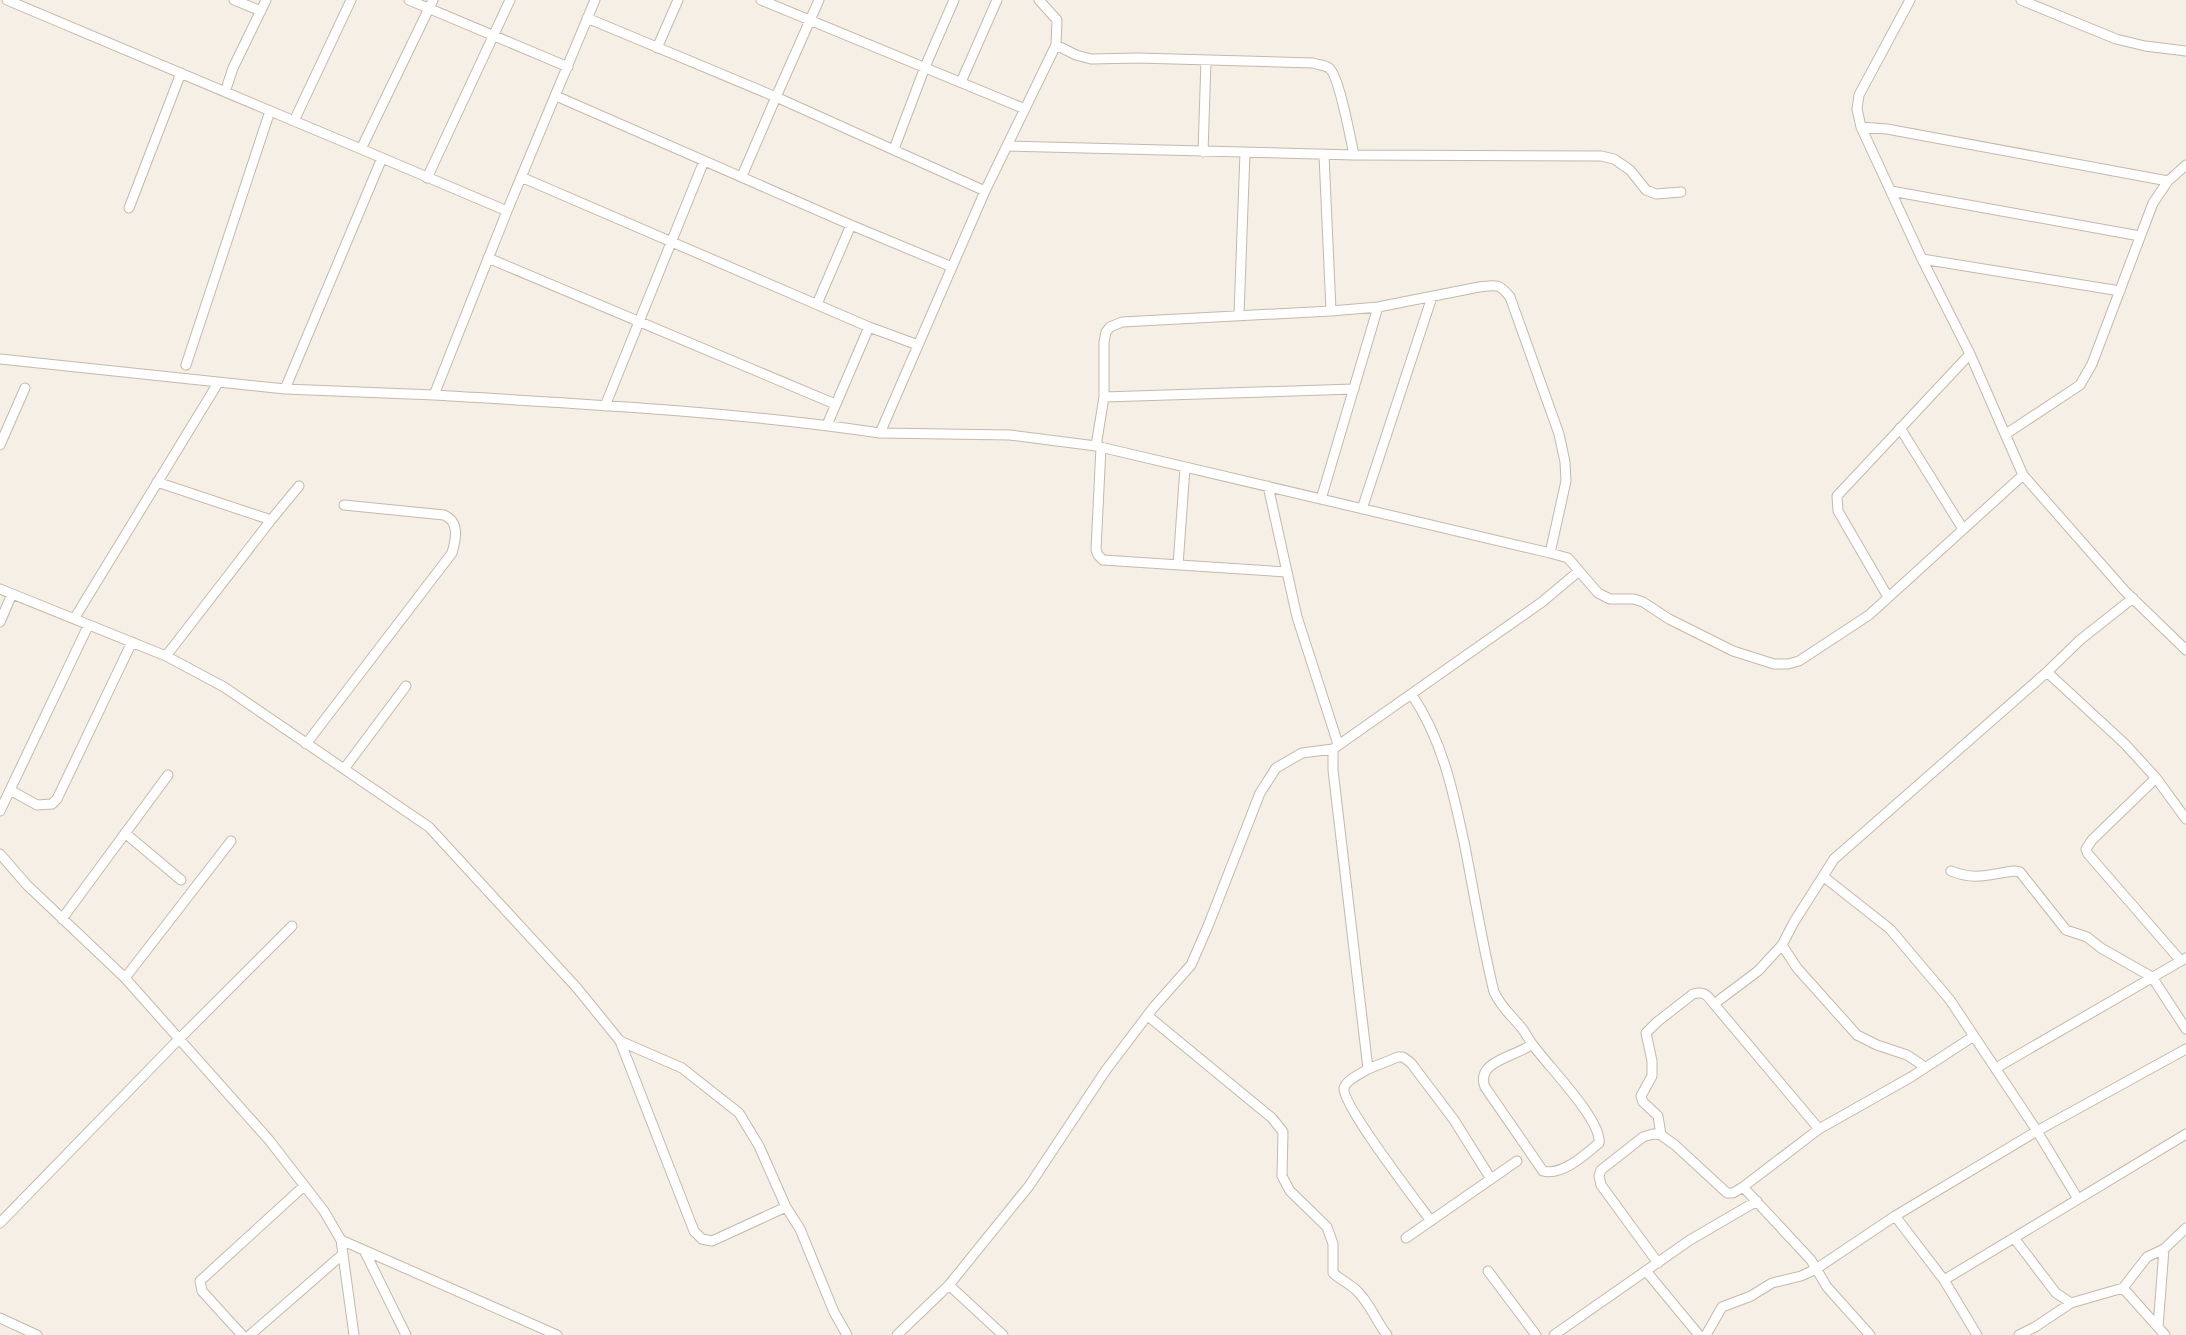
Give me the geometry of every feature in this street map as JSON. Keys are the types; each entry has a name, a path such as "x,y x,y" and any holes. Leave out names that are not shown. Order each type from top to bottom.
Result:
{"street":[{"path":"8,0 507,211"},
{"path":"234,0 261,11"},
{"path":"225,92 233,68 266,0"},
{"path":"294,121 351,0"},
{"path":"409,0 431,4 493,36 568,67"},
{"path":"426,178 510,0"},
{"path":"434,395 507,211 595,0"},
{"path":"657,48 678,0"},
{"path":"761,0 1025,109"},
{"path":"742,176 819,0"},
{"path":"894,149 925,67 954,0"},
{"path":"962,82 997,0"},
{"path":"880,433 985,191 1056,45 1057,20 1039,0"},
{"path":"1910,0 1859,95 1858,109 1861,127 1922,259 1970,354 2023,475 2133,598 2186,650"},
{"path":"2021,0 2116,39 2145,46 2186,51"},
{"path":"361,149 431,4"},
{"path":"587,18 776,97 985,191"},
{"path":"1056,45 1076,55 1091,59 1314,63 1328,67 1332,71 1339,88 1354,156"},
{"path":"1204,152 1206,60"},
{"path":"129,208 181,72"},
{"path":"556,96 742,176 851,226 952,267"},
{"path":"186,365 270,111"},
{"path":"1861,127 1887,129 2168,181"},
{"path":"1008,146 1354,156 1601,156 1614,159 1630,170 1646,190 1656,194 1681,192"},
{"path":"1239,314 1245,153"},
{"path":"1324,155 1331,311"},
{"path":"285,389 382,158"},
{"path":"605,406 673,242 704,161"},
{"path":"2006,434 2080,385 2092,364 2153,203 2168,181 2186,165"},
{"path":"521,177 869,327 918,345"},
{"path":"1891,191 2140,236"},
{"path":"817,304 851,226"},
{"path":"488,258 835,404"},
{"path":"1922,259 2120,291"},
{"path":"1286,572 1103,560 1098,555 1096,550 1099,447 1104,397 1104,342 1106,332 1110,327 1122,322 1378,307 1432,298 1479,287 1496,285 1502,287 1510,297 1559,434 1565,462 1566,481 1550,553"},
{"path":"1362,509 1432,298"},
{"path":"1321,499 1378,307"},
{"path":"827,425 869,327"},
{"path":"1888,597 1838,511 1837,496 1970,354"},
{"path":"0,359 285,389 434,395 716,413 827,425 880,433 1010,435 1099,447 1568,558 1598,593 1604,597 1610,599 1634,599 1733,651 1774,664 1788,664 1810,656 1869,615 2023,475"},
{"path":"74,619 218,383"},
{"path":"0,445 25,388"},
{"path":"1104,397 1354,389"},
{"path":"1900,428 1963,529"},
{"path":"1178,565 1185,468"},
{"path":"157,482 271,520"},
{"path":"166,656 299,486"},
{"path":"1268,486 1297,618 1336,746 1333,770 1368,1069"},
{"path":"306,744 452,554 456,537 454,525 450,518 444,515 344,505"},
{"path":"897,1335 949,1285 1029,1186 1106,1070 1191,965 1260,793 1276,768 1302,753 1336,746 1412,695 1542,602 1579,571"},
{"path":"0,589 166,656 224,687 429,827 577,988 620,1041 694,1231 702,1239 712,1241 786,1207"},
{"path":"0,622 12,594"},
{"path":"1714,1004 1758,971 1782,945 1794,922 1834,859 2047,672 2080,640 2133,598"},
{"path":"0,811 88,626"},
{"path":"10,790 38,804 52,804 57,799 132,642"},
{"path":"2047,672 2125,744 2156,778 2186,819"},
{"path":"344,769 406,686"},
{"path":"1412,695 1423,711 1440,748 1454,797 1494,992 1501,1007 1520,1026 1532,1044 1574,1095 1597,1129 1600,1137 1599,1142 1591,1150 1558,1172 1543,1171 1485,1087 1482,1079 1483,1073 1491,1065 1525,1050 1532,1044"},
{"path":"62,919 168,775"},
{"path":"1996,1068 2183,959 2088,854 2086,849 2092,840 2156,778"},
{"path":"125,833 181,880"},
{"path":"125,978 230,841"},
{"path":"0,854 27,885 125,978 268,1140 324,1212 341,1240 354,1335"},
{"path":"1951,871 1965,877 1976,877 2001,872 2020,872 2066,930 2087,937 2101,948 2152,977 2186,1028"},
{"path":"1824,877 1890,929 1950,1000 2037,1131 2078,1199"},
{"path":"0,1223 292,926"},
{"path":"1782,945 1797,968 1857,1035 1877,1045 1907,1055 1925,1067"},
{"path":"1661,1135 1658,1116 1643,1102 1641,1096 1652,1076 1652,1061 1646,1033 1693,994 1700,992 1706,994 1818,1129"},
{"path":"1148,1016 1272,1118 1283,1132 1282,1176 1290,1191 1327,1227 1333,1244 1333,1273 1355,1289 1368,1305 1387,1335"},
{"path":"1658,1263 1602,1184 1599,1176 1601,1170 1636,1142 1653,1134 1661,1135 1675,1145 1727,1194 1733,1194 1818,1129 1911,1077 1974,1036"},
{"path":"620,1041 682,1068 739,1113 762,1153 786,1207 800,1229 834,1312 848,1335"},
{"path":"1706,1335 1722,1306 1751,1296 1772,1283 1801,1276 1816,1269 1895,1216 2037,1131 2186,1050"},
{"path":"1431,1221 1368,1134 1348,1100 1344,1090 1345,1085 1368,1069 1398,1057 1403,1057 1411,1063 1454,1120 1492,1179"},
{"path":"1944,1280 2186,1134"},
{"path":"1406,1238 1517,1161"},
{"path":"242,1335 202,1291 200,1281 304,1186"},
{"path":"1743,1187 1811,1260 1827,1287 1870,1335"},
{"path":"1554,1335 1690,1240 1757,1201"},
{"path":"1895,1216 1944,1280 1977,1335"},
{"path":"2019,1335 2035,1327 2071,1303 2122,1288 2147,1258 2164,1249 2186,1228"},
{"path":"2014,1238 2056,1293 2071,1303"},
{"path":"341,1240 557,1335"},
{"path":"2158,1327 2164,1249"},
{"path":"364,1250 406,1335"},
{"path":"250,1335 343,1254"},
{"path":"1488,1271 1536,1335"},
{"path":"1646,1271 1699,1335"},
{"path":"949,1285 1003,1335"},
{"path":"2122,1288 2165,1335"},
{"path":"0,1318 37,1335"}]}
